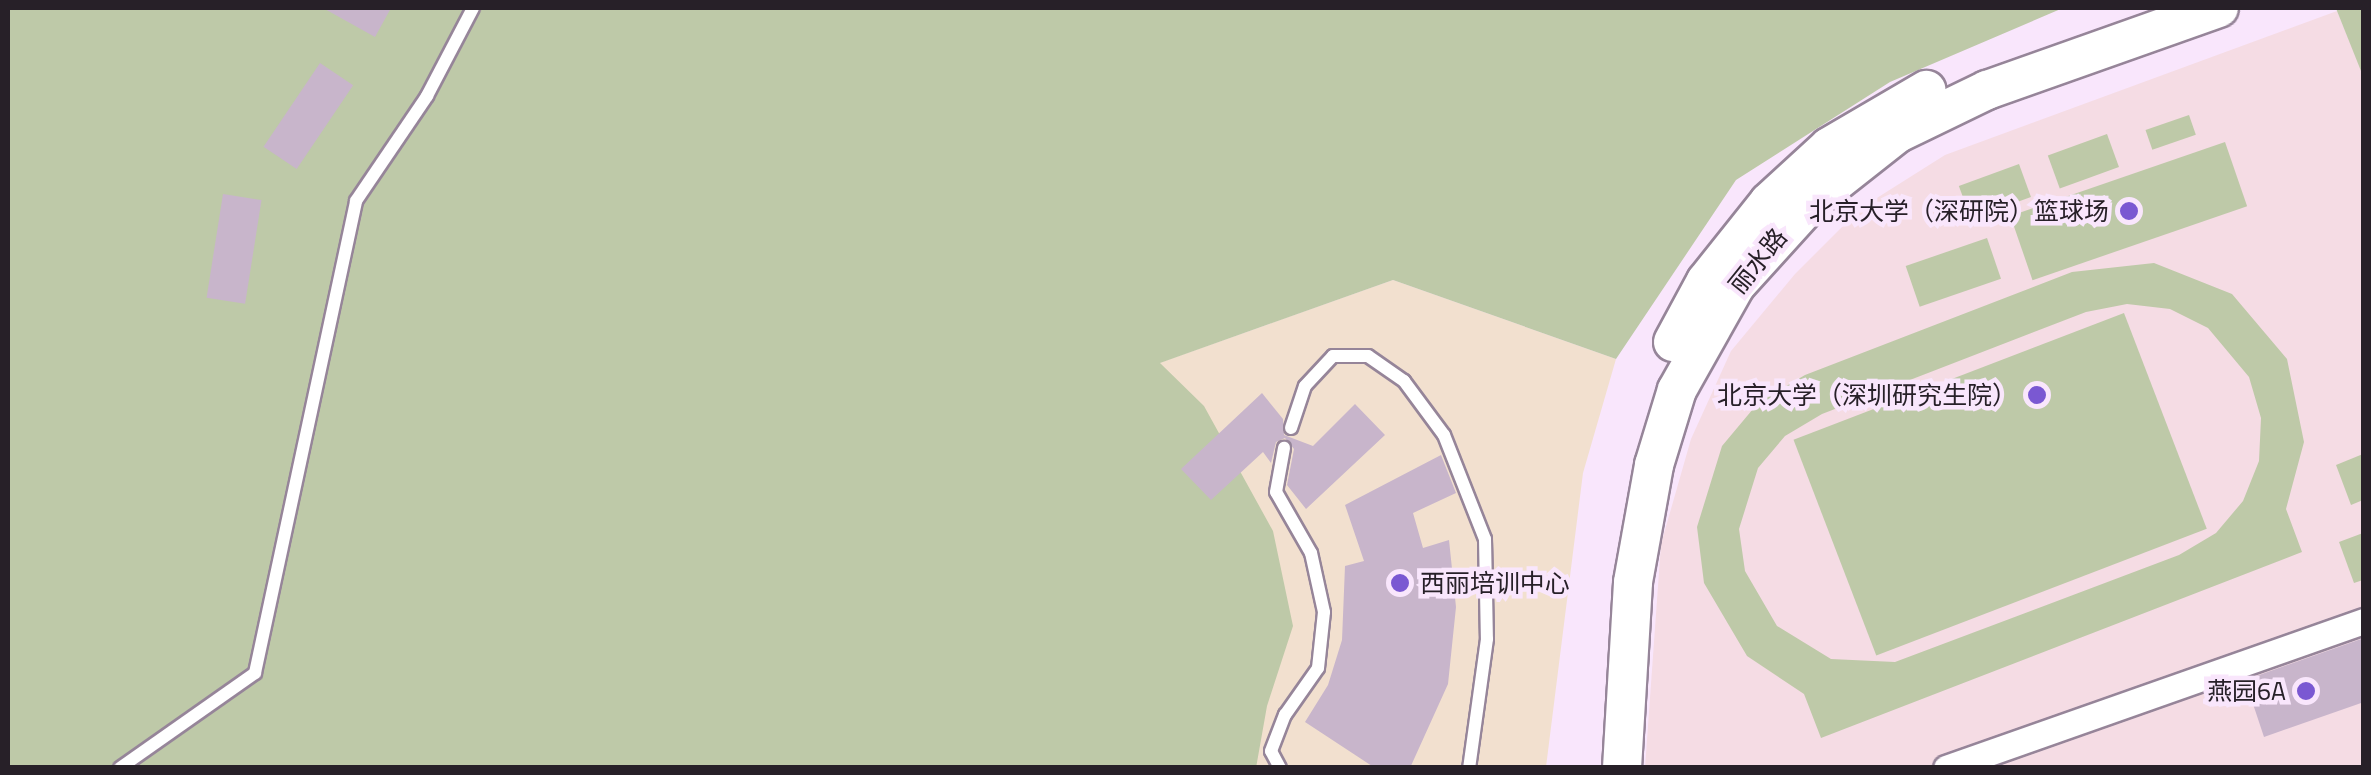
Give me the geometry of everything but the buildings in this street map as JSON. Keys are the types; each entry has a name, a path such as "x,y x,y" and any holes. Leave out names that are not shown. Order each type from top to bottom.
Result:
{"main road":[{"name":"丽水路","path":"1596,768 1616,522 1658,374 1706,280 1770,202 1862,124 1974,68 2144,8"},
{"name":"丽水路","path":"1622,768 1633,582 1654,465 1677,390 1736,285 1814,198 1898,133 1987,90 2219,8"}],"street":[{"path":"1948,767 2364,620"}],"lane":[{"path":"120,768 255,673 356,202 427,96 473,8"},
{"path":"1291,428 1305,386 1333,356 1368,356 1404,382 1444,436 1485,539 1487,640 1469,768"},
{"path":"1280,768 1271,751 1285,714 1318,668 1324,612 1311,553 1276,492 1284,448"}],"shaded area":[{"name":"北京大学（深圳研究生院）","path":"2337,11 2364,76 2363,767 1645,768 1661,544 1691,439 1731,351 1795,274 1861,208 1945,155"},
{"path":"1393,280 1616,359 1583,473 1546,767 1086,767 1156,364"}],"green space":[{"path":"8,8 2063,8 1890,82 1736,180 1616,359 1393,280 1160,363 1204,406 1273,531 1293,626 1267,706 1256,768 8,767"},
{"path":"2336,8 2363,8 2363,76 2337,11"},
{"path":"2189,115 2196,135 2152,150 2146,130"},
{"path":"2107,134 2119,167 2060,188 2048,156"},
{"name":"北京大学（深研院）篮球场","path":"2225,142 2247,206 2033,280 2010,216"},
{"path":"2019,164 2031,197 1971,219 1959,186"},
{"path":"1987,238 2001,279 1920,307 1906,266"},
{"path":"2154,263 2232,294 2287,359 2304,442 2286,509 2302,552 1821,738 1804,694 1747,656 1704,583 1697,527 1722,446 1758,403 1805,375 2072,272","holes":["2127,304 2170,309 2208,328 2249,377 2261,418 2259,461 2243,501 2216,533 2179,555 1895,662 1831,659 1777,626 1745,571 1739,529 1758,468 1785,436 1822,414 2086,312"]},
{"path":"2124,313 2207,529 1876,656 1794,440"},
{"path":"2363,454 2363,500 2351,505 2336,465"},
{"path":"2363,533 2363,580 2354,583 2339,542"}],"place":[{"name":"北京大学（深研院）篮球场","path":"2129,211"},
{"name":"北京大学（深圳研究生院）","path":"2037,395"},
{"name":"西丽培训中心","path":"1400,583"},
{"name":"燕园6A","path":"2306,691"}]}
